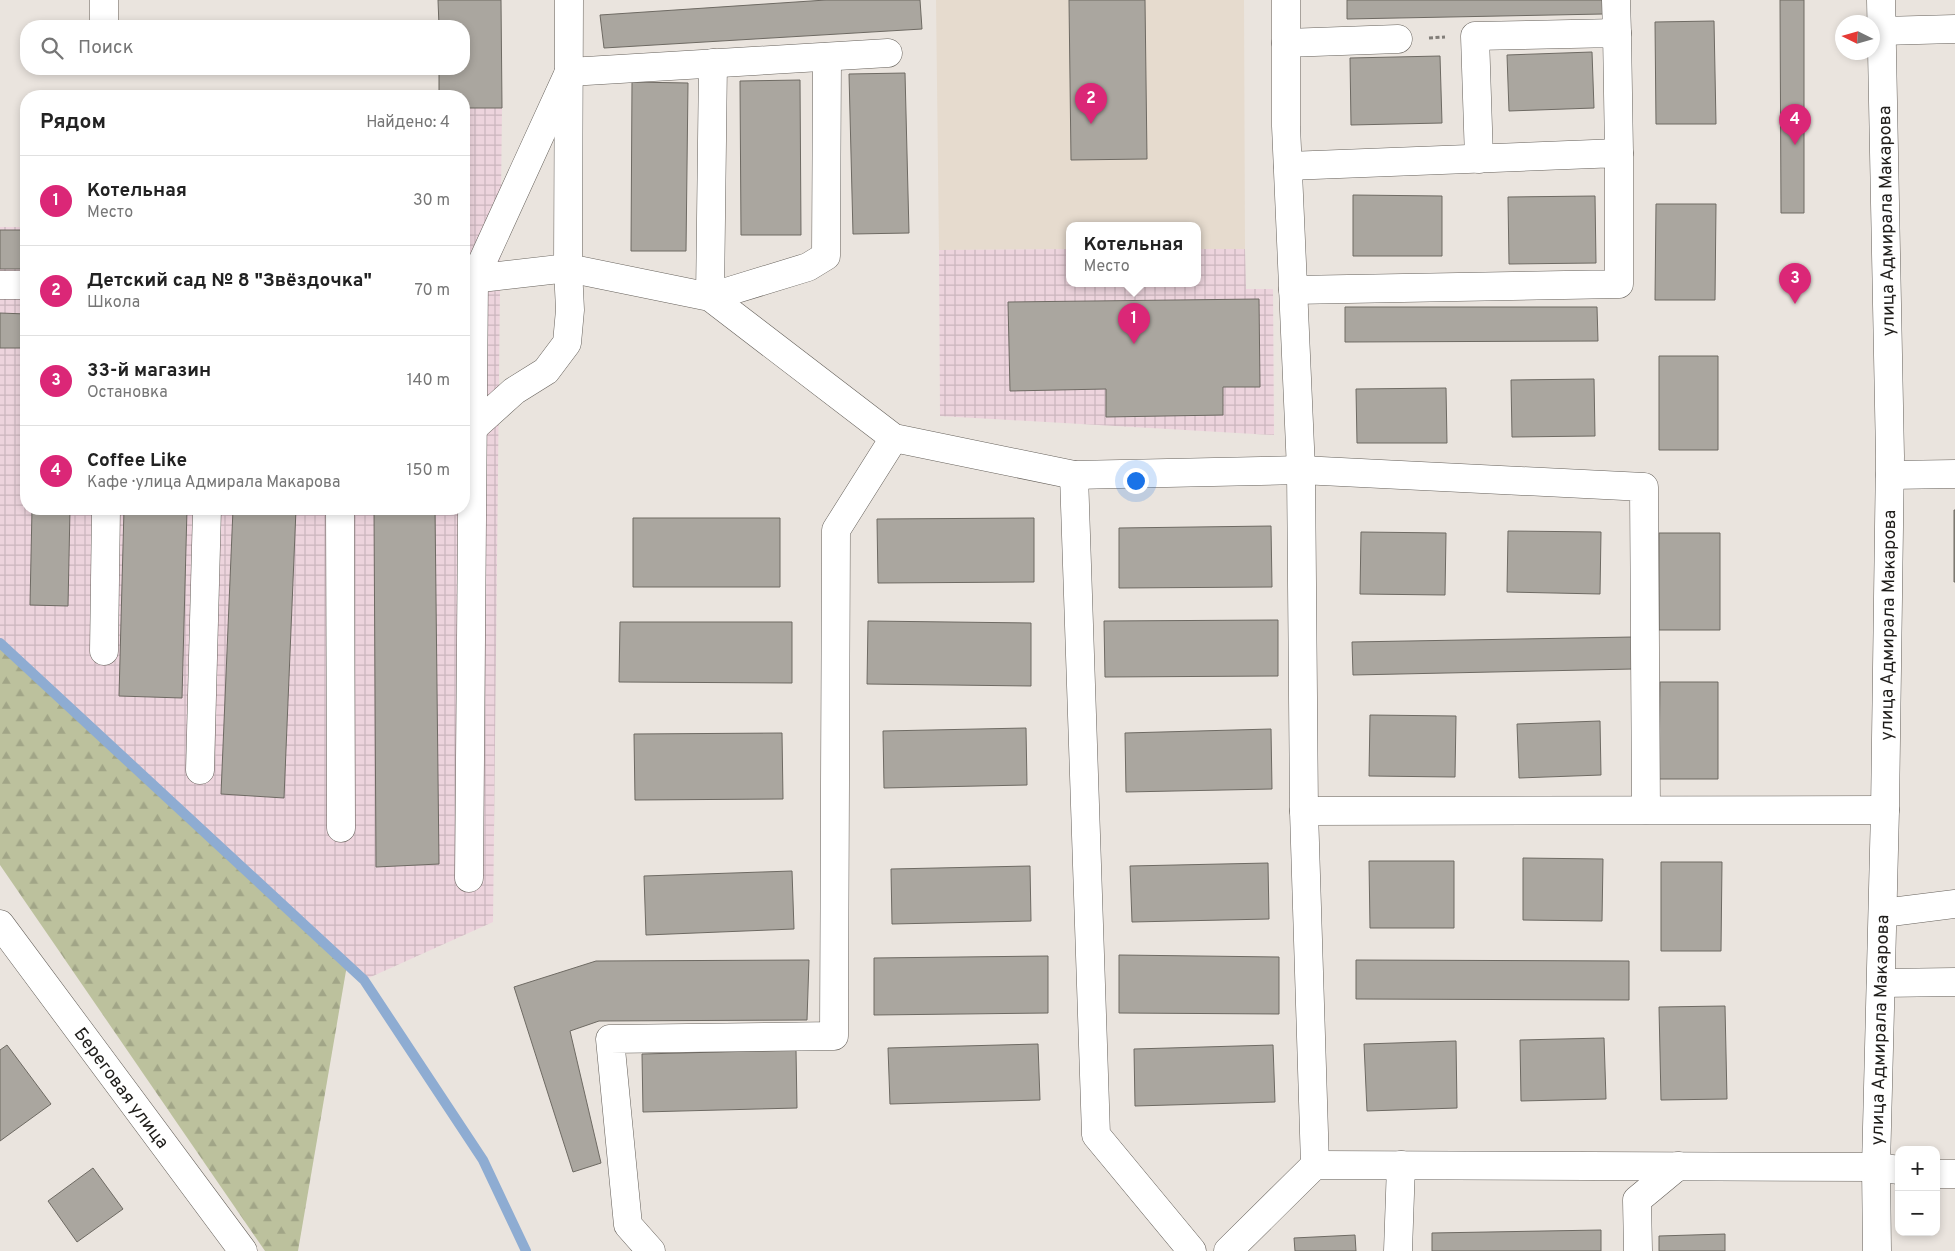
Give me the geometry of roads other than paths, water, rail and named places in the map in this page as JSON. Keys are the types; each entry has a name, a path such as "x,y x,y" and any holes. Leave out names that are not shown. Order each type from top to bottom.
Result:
{"street":[{"path":"104,0 104,20"},
{"path":"473,428 514,391 546,371 567,343 570,310 568,268 569,0"},
{"path":"1286,0 1288,166 1301,470 1304,811 1315,1165"},
{"path":"1294,290 1618,284 1619,153 1616,0"},
{"name":"улица Адмирала Макарова","path":"1877,1251 1888,1168 1881,983 1886,810 1890,475 1881,0"},
{"path":"1882,31 1955,28"},
{"path":"1479,159 1475,36 1617,33"},
{"path":"1286,43 1398,39"},
{"path":"569,72 888,53"},
{"path":"710,297 808,267 826,256 827,57"},
{"path":"710,297 713,63"},
{"path":"470,278 569,72"},
{"path":"1288,166 1619,153"},
{"path":"470,280 568,268 710,297 894,438 1074,475 1301,470 1644,487 1646,810"},
{"path":"0,285 20,285"},
{"path":"469,878 473,428 470,317"},
{"path":"651,1251 628,1224 610,1039 834,1036 836,530 894,438"},
{"path":"1890,475 1955,474"},
{"path":"1074,475 1096,1135 1192,1251"},
{"path":"104,651 106,515"},
{"path":"200,770 207,515"},
{"path":"340,515 341,828"},
{"path":"1304,811 1886,810"},
{"path":"1883,913 1955,904"},
{"name":"Береговая улица","path":"0,924 243,1251"},
{"path":"1881,983 1955,982"},
{"path":"1228,1251 1315,1165 1888,1168"},
{"path":"1398,1251 1401,1165"},
{"path":"1638,1251 1637,1200 1678,1166"},
{"path":"1940,1174 1955,1174"}],"waterway":[{"path":"0,643 364,980 483,1160 526,1251"}],"place":[{"name":"Детский сад № 8 \"Звёздочка\"","path":"1091,124"},
{"name":"Coffee Like","path":"1795,145"},
{"name":"33-й магазин","path":"1795,304"},
{"name":"Котельная","path":"1134,344"}]}
